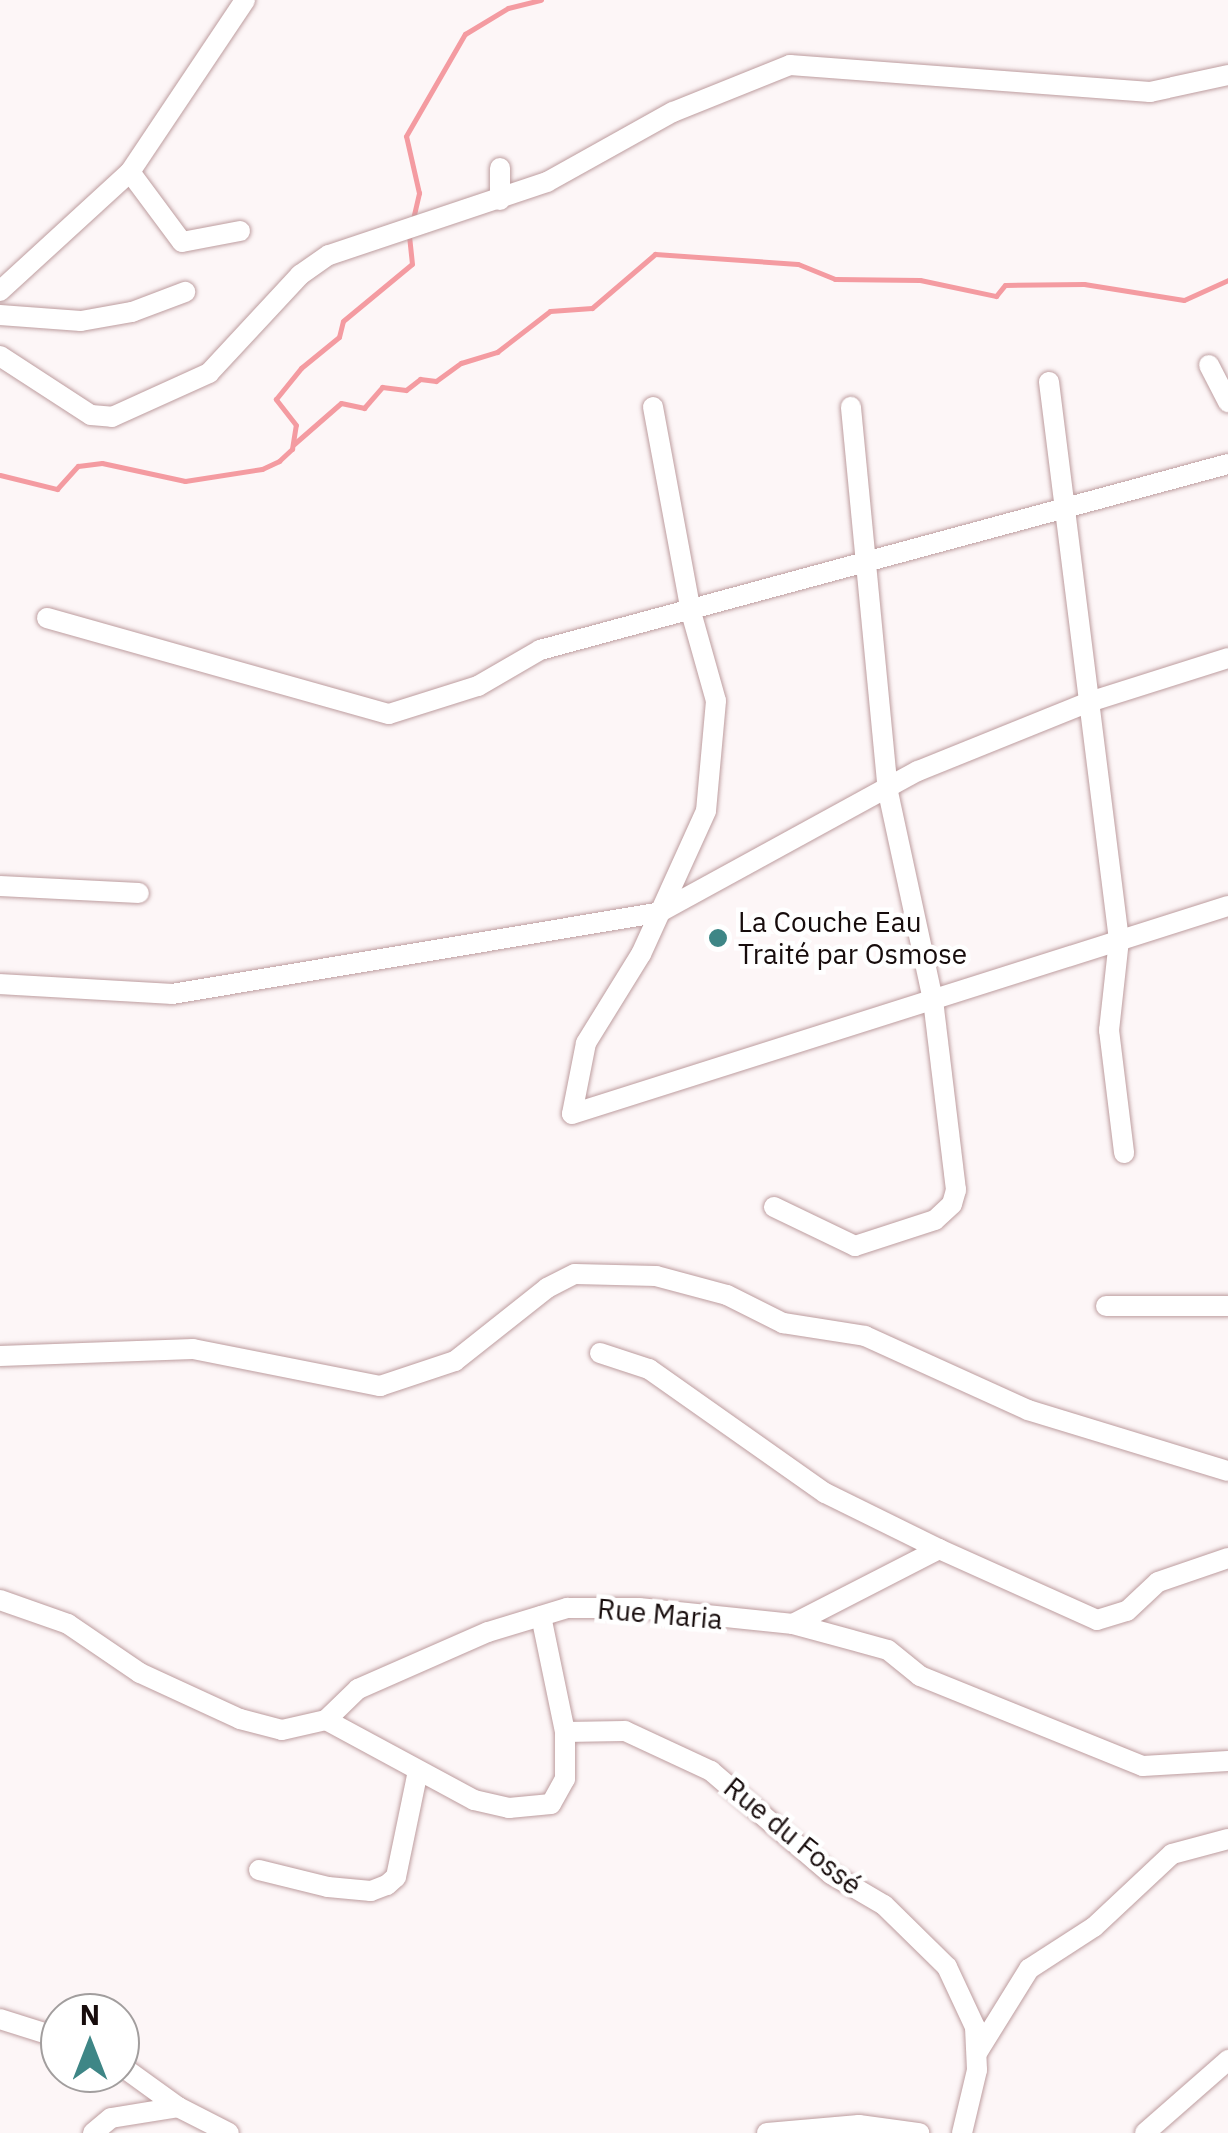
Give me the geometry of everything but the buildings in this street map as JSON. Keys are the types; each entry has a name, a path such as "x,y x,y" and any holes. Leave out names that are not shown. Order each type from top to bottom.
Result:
{"street":[{"path":"0,291 130,172 244,0"},
{"path":"0,356 92,415 112,417 209,373 300,275 329,254 500,200 580,166 673,112 790,65 1150,92 1228,75"},
{"path":"500,168 500,200"},
{"path":"130,172 182,242 240,231"},
{"path":"0,315 80,321 132,312 185,292"},
{"path":"1209,365 1228,402"},
{"path":"1049,382 1086,704 1119,940 1109,1030 1124,1153"},
{"path":"653,407 690,612 716,701 706,811 660,912 586,1042 572,1114 1228,906"},
{"path":"774,1207 854,1246 934,1220 952,1204 933,1000 888,792 862,558 851,407"},
{"path":"47,618 390,714 478,686 540,650 690,612 862,558 1062,511 1228,464"},
{"path":"0,984 172,994 660,912 888,792 918,770 1086,704 1228,658"},
{"path":"0,886 140,893"},
{"path":"0,1356 193,1349 380,1386 455,1361 548,1288 575,1274 656,1276 728,1294 801,1328 865,1336 1028,1410 1228,1471"},
{"path":"1106,1306 1228,1306"},
{"path":"600,1353 649,1368 825,1493 1097,1620 1126,1611 1158,1582 1228,1558"},
{"path":"793,1624 939,1549"},
{"path":"0,1600 68,1624 140,1673 240,1719 282,1730 326,1720 474,1800 510,1808 551,1804 565,1779 564,1732 541,1616"},
{"name":"Rue Maria","path":"326,1720 358,1689 395,1671 541,1616 567,1608 639,1608 793,1624 888,1650 920,1676 1129,1762 1164,1768 1228,1760"},
{"name":"Rue du Fossé","path":"564,1732 625,1731 674,1749 769,1816 831,1874 884,1905 947,1968 967,1998 976,2055 962,2133"},
{"path":"259,1870 328,1888 387,1885 396,1877 418,1772"},
{"path":"976,2055 1029,1969 1094,1927 1172,1854 1228,1839"},
{"path":"0,2019 40,2032"},
{"path":"1145,2133 1228,2060"},
{"path":"140,2079 178,2107 229,2133"},
{"path":"93,2133 111,2118 178,2107"},
{"path":"768,2133 859,2125 919,2133"}],"waterway":[{"path":"413,219 419,193 406,136 465,34 508,8 541,0"},
{"path":"0,475 57,489 78,466 102,463 185,481 262,469 279,461 292,449 296,425 276,399 301,368 339,337 343,321 412,264 409,234"},
{"path":"294,444 341,403 364,408 382,387 406,390 420,379 436,381 461,363 497,352 550,311 592,308 655,254 798,264 835,279 920,280 996,296 1005,285 1084,284 1184,300 1228,280"}],"place":[{"name":"La Couche Eau Traité par Osmose","path":"718,938"}]}
